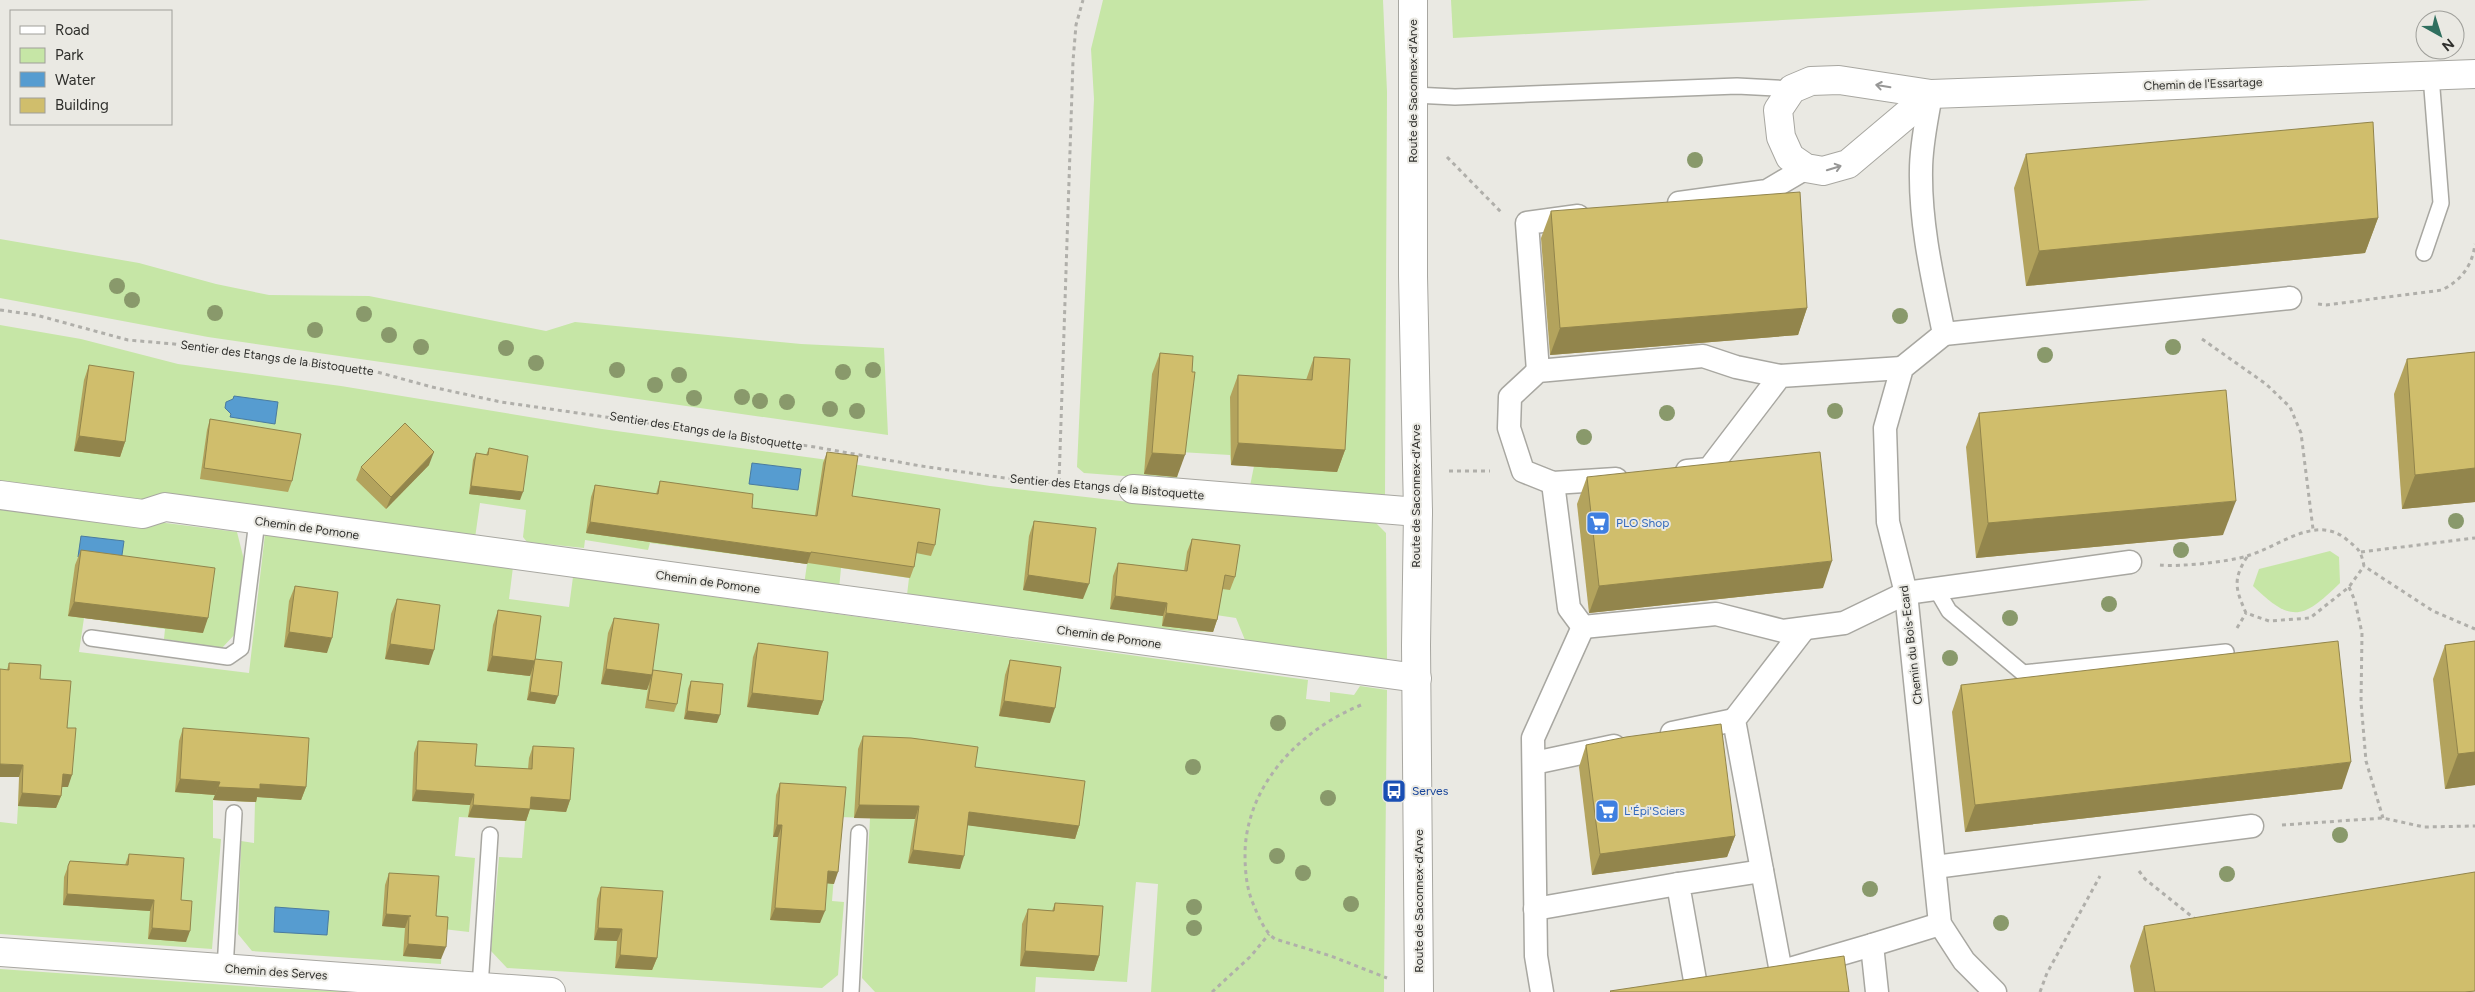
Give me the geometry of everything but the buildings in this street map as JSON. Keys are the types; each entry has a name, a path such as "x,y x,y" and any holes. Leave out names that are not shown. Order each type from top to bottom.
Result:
{"street":[{"name":"Route de Saconnex-d'Arve","path":"1414,0 1413,276 1418,512 1419,992"},
{"name":"Chemin de l'Essartage","path":"1792,89 1811,81 1840,80 1931,94 2475,74"},
{"path":"1792,89 1778,110 1781,138 1790,157 1806,168 1823,172 1848,164 1931,94"},
{"path":"1931,94 1923,143 1922,199 1931,266 1944,334"},
{"path":"1662,205 1767,191 1806,168"},
{"path":"1538,371 1527,223 1594,214"},
{"path":"1636,476 1553,483 1523,471 1509,428 1510,398 1538,371 1703,356 1736,367 1780,376 1902,368 1944,334 2290,298"},
{"name":"Chemin du Bois-Ecard","path":"1902,368 1885,428 1888,522 1906,593 1940,924 1964,962 1995,992"},
{"path":"1664,474 1709,469 1780,376"},
{"path":"1553,483 1569,608 1583,627"},
{"name":"Sentier des Etangs de la Bistoquette","path":"1133,489 1418,512"},
{"name":"Chemin de Pomone","path":"0,494 143,514 165,507 1417,678"},
{"path":"1583,627 1716,614 1783,631 1804,629 1844,623 1906,593 1935,587 2130,562"},
{"path":"1542,992 1536,956 1533,738 1583,627"},
{"path":"1534,763 1734,720 1804,629"},
{"path":"1734,720 1762,871 1771,973 1940,924"},
{"path":"1934,868 2252,826"},
{"path":"1535,909 1762,871"},
{"path":"1678,884 1696,986"},
{"path":"1872,944 1878,992"},
{"name":"Chemin des Serves","path":"0,952 225,969 396,986 480,987 551,992"}],"lane":[{"path":"2424,253 2441,203 2431,76"},
{"path":"1414,95 1455,97 1736,86 1792,89"},
{"path":"91,638 228,657 241,648 257,521"},
{"path":"1935,587 1949,611 2023,673 2226,652"},
{"path":"225,969 234,813"},
{"path":"851,992 859,833"},
{"path":"480,987 490,835"}],"path":[{"path":"1059,482 1073,61 1076,25 1083,0"},
{"path":"1413,123 1508,219 1527,223"},
{"path":"2290,298 2326,305 2442,290 2457,282 2470,266 2475,244"},
{"name":"Sentier des Etangs de la Bistoquette","path":"0,310 36,315 128,340 174,344 301,364 366,370 501,402 806,446 1019,480 1133,489"},
{"path":"2187,310 2202,340 2266,384 2290,407 2301,433 2313,529"},
{"path":"1417,471 1523,471"},
{"path":"2130,562 2173,566 2247,556 2313,529 2337,532 2361,552 2364,566 2433,611 2475,629"},
{"path":"2361,552 2475,538"},
{"path":"2247,556 2237,571 2237,591 2246,613 2269,621 2310,618 2349,587 2364,566"},
{"path":"2349,587 2356,601 2362,633 2361,702 2366,761 2383,818"},
{"path":"1366,703 1336,716 1295,746 1268,779 1254,809 1246,839 1246,880 1260,919 1269,934 1288,944 1331,956 1388,978"},
{"path":"2252,826 2383,818 2424,827 2475,826"},
{"path":"2040,992 2052,964 2118,844 2145,879 2198,922"},
{"path":"1212,992 1251,956 1269,934"}],"green space":[{"path":"1103,0 1383,0 1387,92 1385,496 1250,486 1254,466 1231,465 1230,455 1180,452 1177,480 1084,473 1077,467 1094,99 1091,49"},
{"path":"1451,0 2151,0 1453,38"},
{"path":"0,239 139,263 216,284 269,295 369,296 546,331 575,322 801,344 884,348 888,435 208,337 0,298"},
{"path":"0,325 81,339 178,364 341,386 602,429 821,459 990,486 1164,506 1372,519 1386,533 1387,662 1245,640 1236,618 1216,615 1213,632 1157,629 907,595 909,578 841,568 839,589 804,585 807,564 650,543 648,550 585,540 584,548 527,542 523,537 526,510 480,503 475,538 161,493 143,506 0,485"},
{"path":"0,502 237,532 245,564 236,633 222,648 164,639 165,629 84,618 79,652 249,673 265,534 513,567 509,599 569,607 573,577 1308,680 1306,699 1330,702 1330,692 1354,695 1360,686 1387,690 1384,992 1151,992 1158,884 1136,882 1127,982 1036,977 1035,992 875,992 862,978 870,818 839,817 832,901 844,902 838,975 822,988 507,968 491,951 499,857 522,858 525,821 459,817 455,856 475,858 469,932 443,929 441,964 252,951 238,934 241,841 254,843 255,802 213,800 213,838 221,839 212,949 0,934 0,822 17,824 23,718 0,716"},
{"path":"2330,551 2339,557 2340,583 2316,604 2306,610 2297,612 2278,607 2253,586 2259,569"},
{"path":"0,969 272,988 359,992 0,992"}],"water":[{"path":"234,396 278,402 275,424 230,417 231,414 225,408 226,402 233,399"},
{"path":"752,463 801,469 798,490 749,484"},
{"path":"81,536 124,541 121,562 78,557"},
{"path":"275,907 329,911 327,935 274,932"}],"place":[{"name":"PLO Shop","path":"1598,523"},
{"name":"Serves","path":"1394,791"},
{"name":"L'Épi'Sciers","path":"1607,811"}]}
